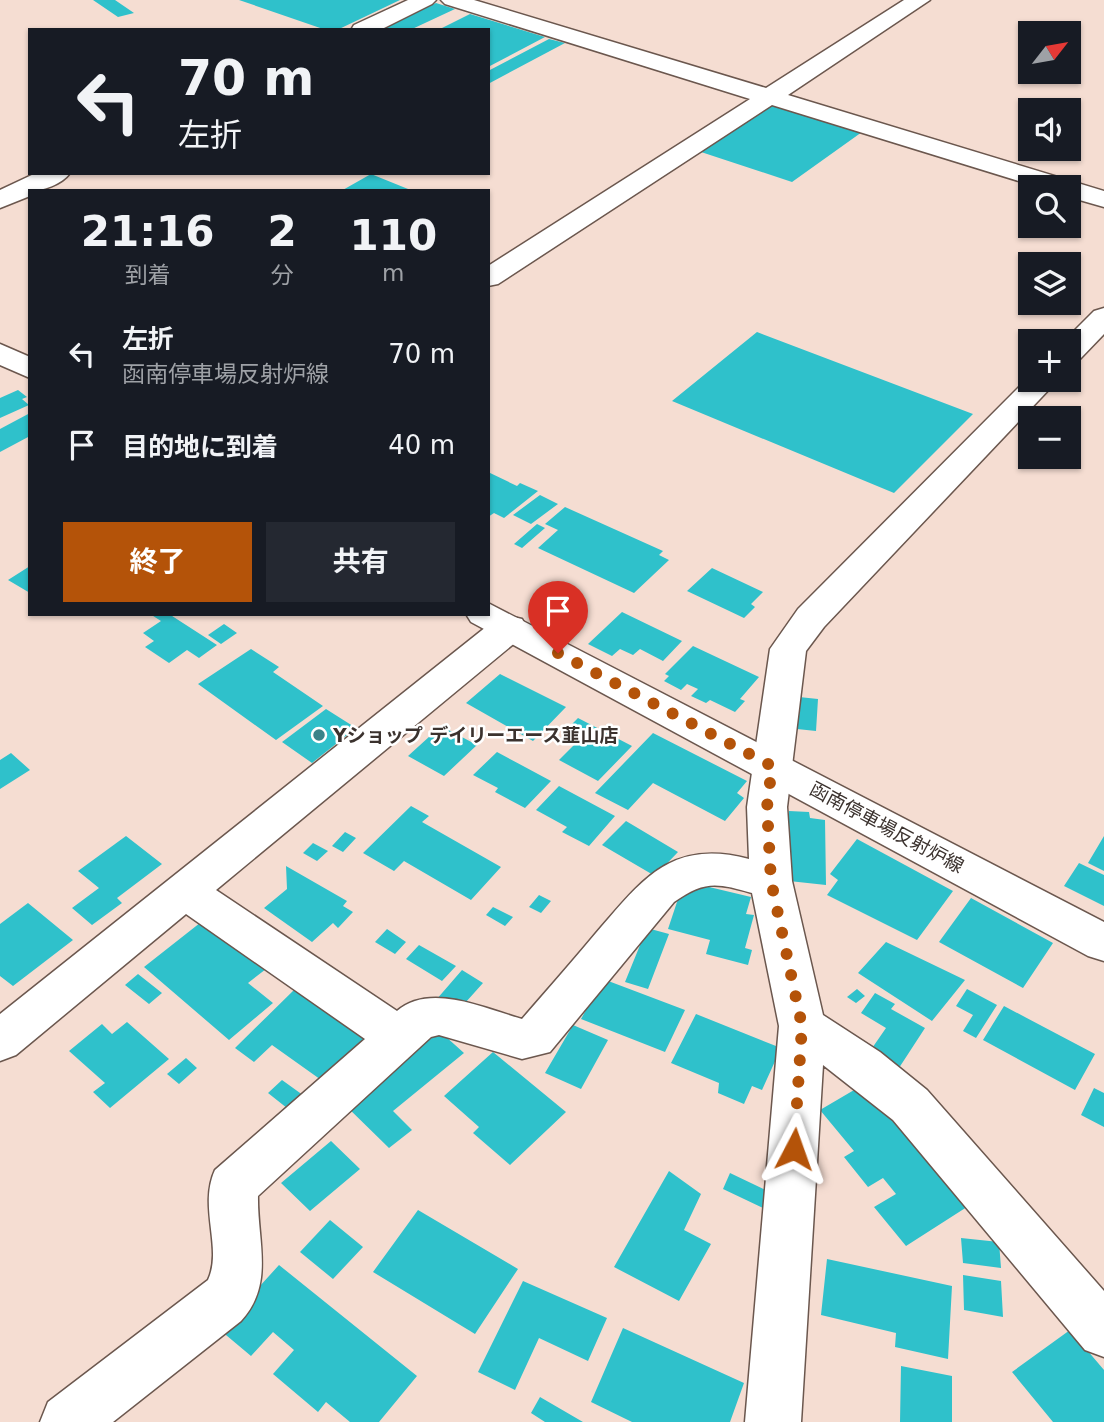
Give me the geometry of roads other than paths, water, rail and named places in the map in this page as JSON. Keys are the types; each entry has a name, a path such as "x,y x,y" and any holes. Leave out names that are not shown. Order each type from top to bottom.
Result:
{"street":[{"path":"366,28 425,0"},
{"path":"453,0 1024,175"},
{"path":"490,277 771,98 919,0"},
{"path":"0,200 53,175"},
{"path":"1081,192 1104,199"},
{"path":"1081,341 1104,317"},
{"path":"0,353 28,368"},
{"path":"773,1422 802,1026 771,881 767,807 788,649 811,618 1031,392"},
{"path":"0,1041 185,891 497,621"},
{"name":"函南停車場反射炉線","path":"497,621 1104,943"},
{"path":"68,1422 209,1315 230,1295 240,1272 232,1225 233,1186 399,1037 428,1016 522,1039 534,1038 659,890 678,875 708,866 771,881"},
{"path":"185,891 399,1037"},
{"path":"802,1026 863,1066 910,1105 1104,1331"}],"place":[{"name":"Yショップ デイリーエース韮山店","path":"319,735"}]}
